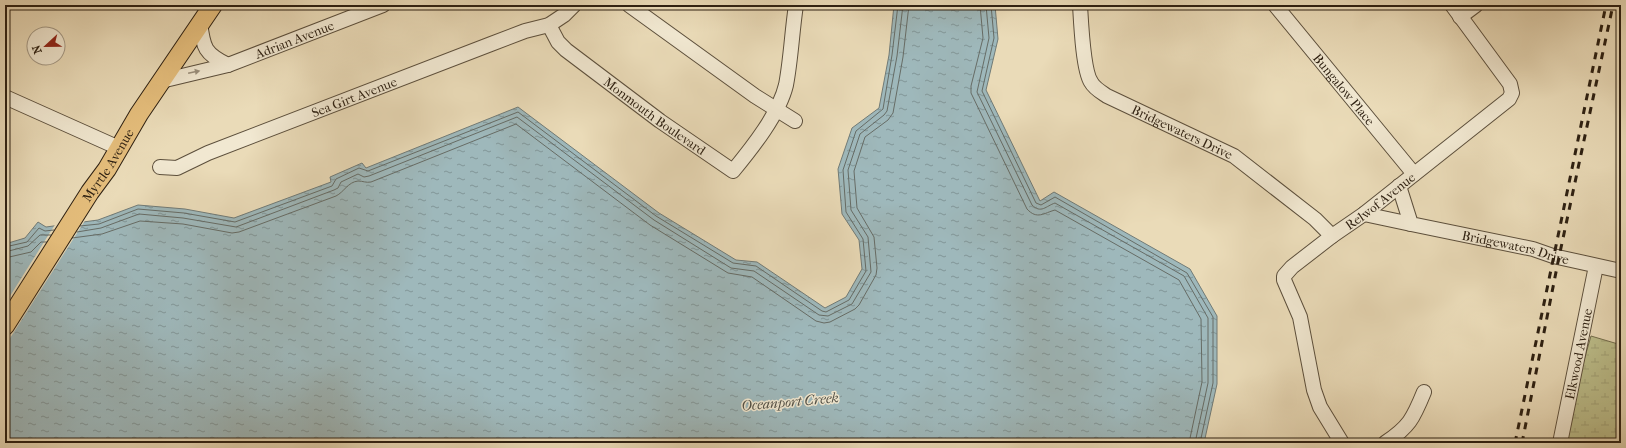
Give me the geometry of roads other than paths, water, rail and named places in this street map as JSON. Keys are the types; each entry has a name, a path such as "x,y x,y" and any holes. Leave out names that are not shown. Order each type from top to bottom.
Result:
{"main road":[{"name":"Myrtle Avenue","path":"5,326 80,208 107,169 161,81 213,5"}],"street":[{"name":"Adrian Avenue","path":"161,81 228,65 383,5"},
{"path":"549,25 564,15 574,5"},
{"path":"629,5 755,96 795,121"},
{"path":"777,109 786,86 796,5"},
{"name":"Bridgewaters Drive","path":"1080,5 1085,56 1089,78 1099,91 1106,96 1234,156 1315,219 1332,236"},
{"name":"Bungalow Place","path":"1275,5 1414,174"},
{"path":"1452,5 1460,17 1476,5"},
{"name":"Relwof Avenue","path":"1342,443 1324,414 1316,396 1301,322 1284,280 1284,276 1292,267 1332,236 1364,214 1505,104 1509,99 1512,93 1510,84 1460,17"},
{"path":"200,22 202,40 206,49 213,58 228,65"},
{"name":"Monmouth Boulevard","path":"549,25 558,42 566,50 660,121 733,171 777,109"},
{"name":"Sea Girt Avenue","path":"160,167 177,168 183,166 208,153 525,31 549,25"},
{"path":"5,97 119,148"},
{"path":"1399,186 1411,224"},
{"name":"Bridgewaters Drive","path":"1364,214 1534,249 1553,256 1621,271"},
{"name":"Elkwood Avenue","path":"1560,443 1596,266"},
{"path":"1385,443 1409,424 1414,417 1424,392"}],"water":[{"name":"Oceanport Creek","path":"894,5 995,5 998,39 986,90 1040,201 1054,192 1190,269 1217,316 1217,384 1204,443 5,443 5,244 25,238 38,222 46,227 98,220 138,205 185,209 234,218 331,182 330,177 362,163 366,168 518,107 659,213 736,260 757,262 825,308 846,297 862,269 859,240 842,214 838,169 852,128 879,108 889,55"}],"railway":[{"path":"1515,443 1606,5"},
{"path":"1522,443 1559,257 1613,5"}]}
